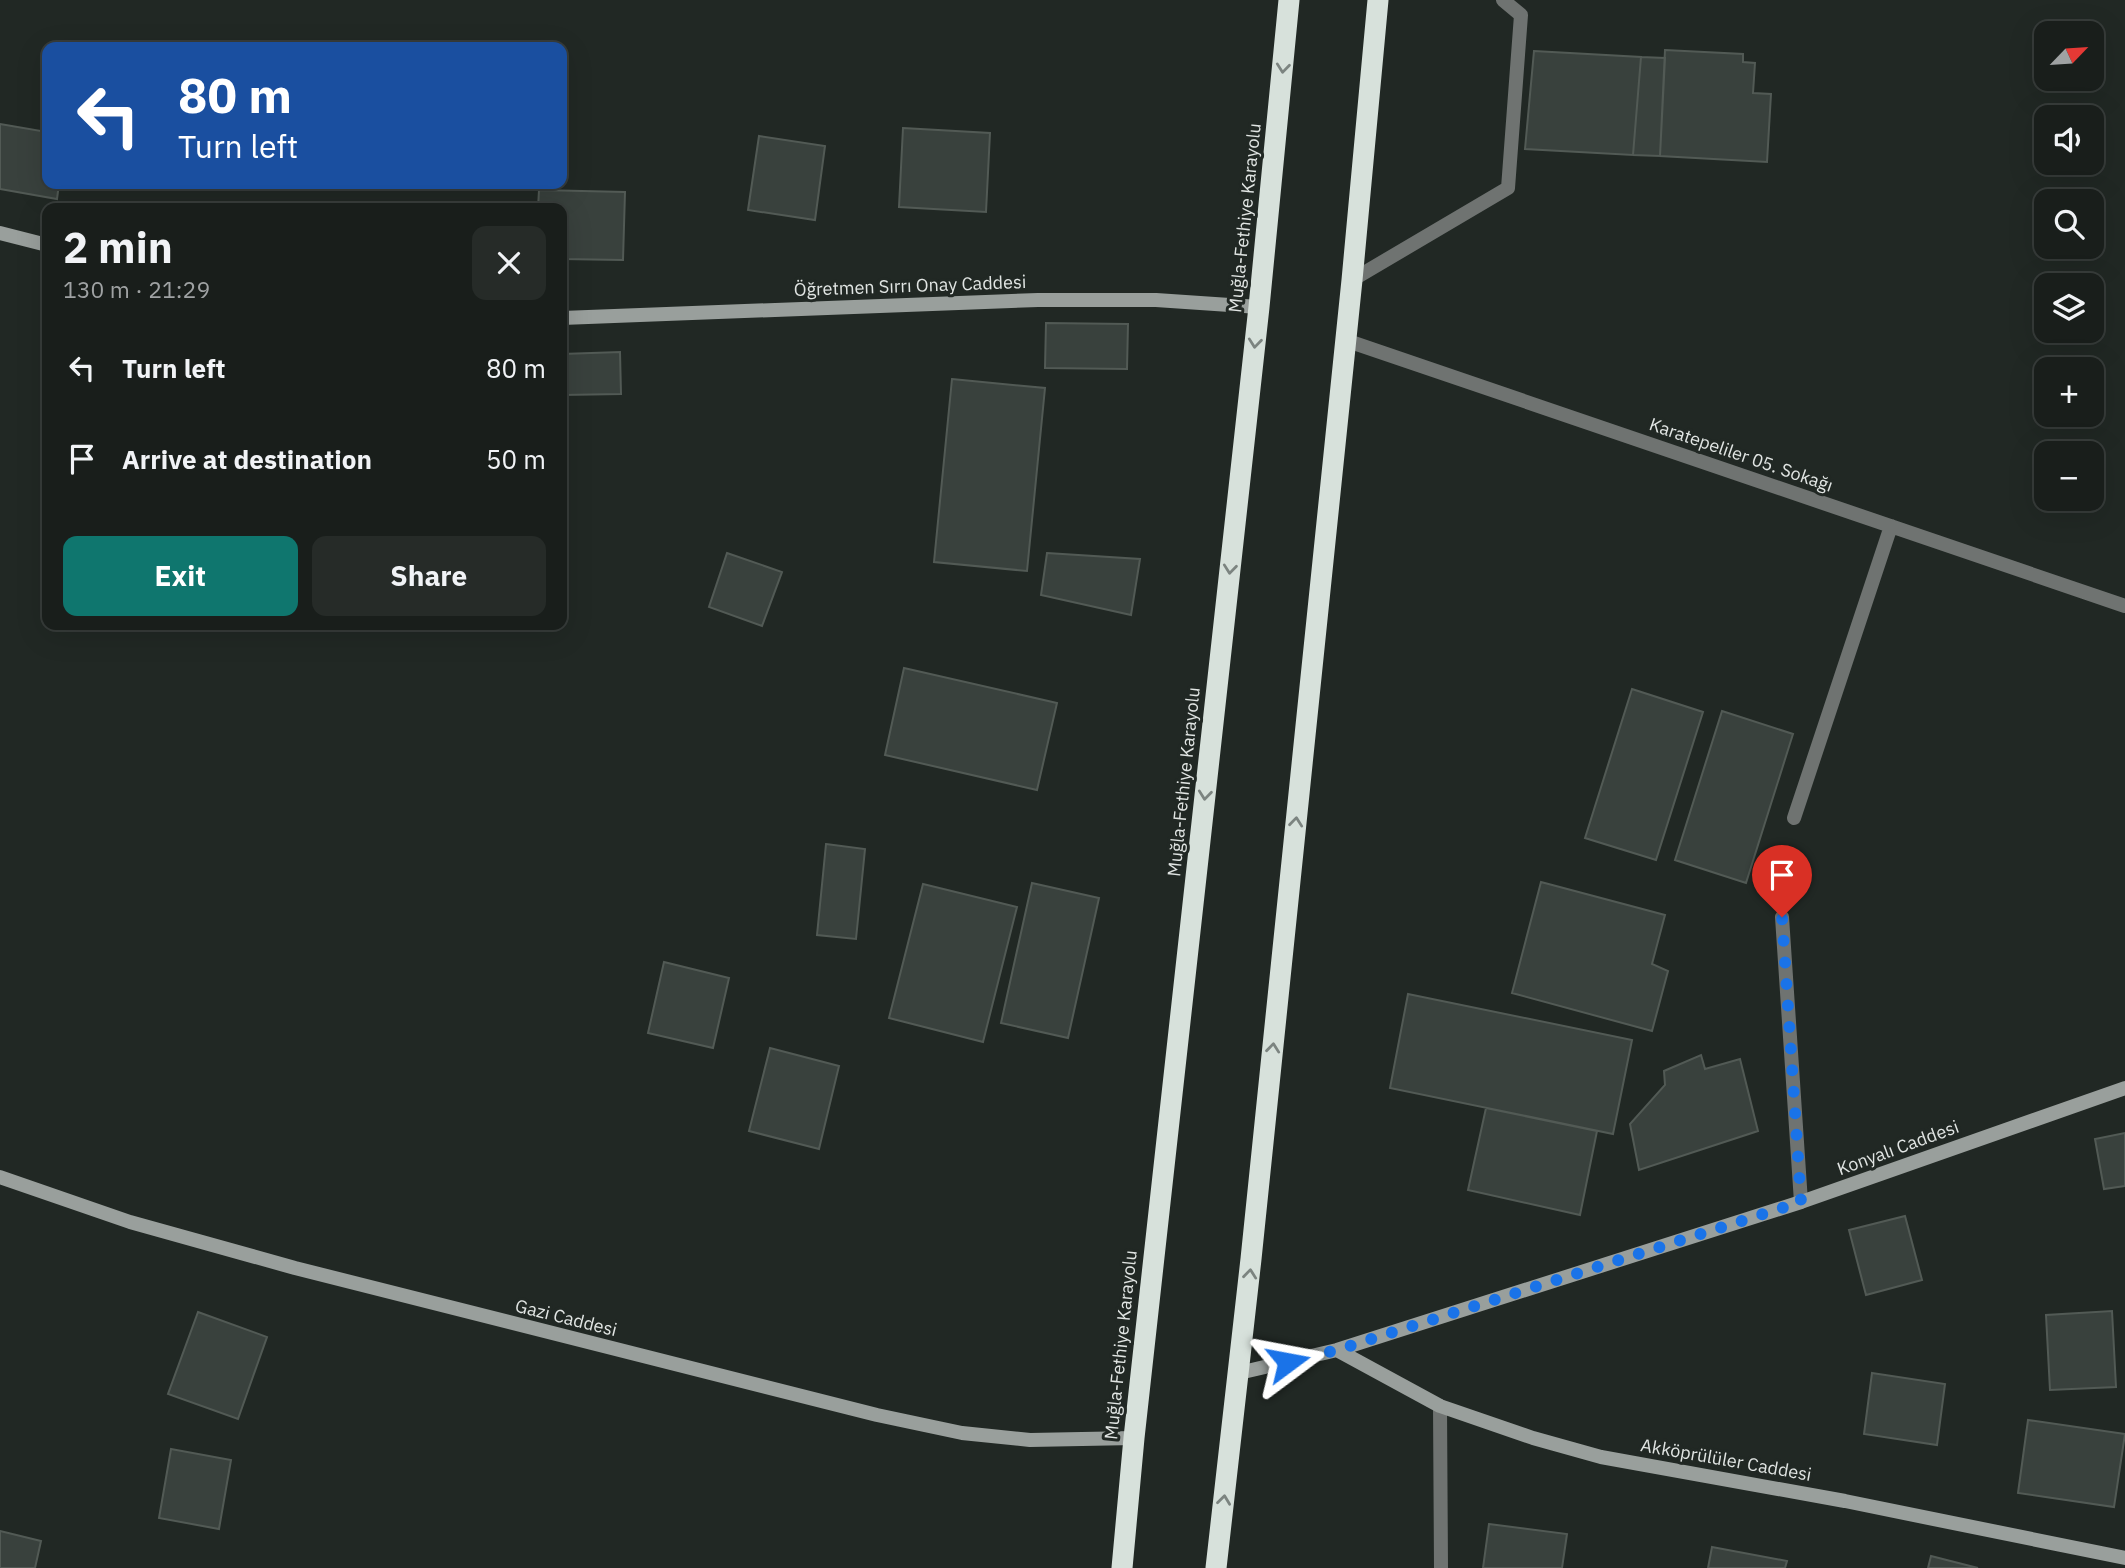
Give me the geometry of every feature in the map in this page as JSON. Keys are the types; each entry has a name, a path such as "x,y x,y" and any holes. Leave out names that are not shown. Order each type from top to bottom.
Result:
{"highway":[{"name":"Muğla-Fethiye Karayolu","path":"1122,1568 1134,1438 1259,307 1289,0"},
{"path":"1216,1568 1240,1373 1352,280 1378,0"}],"street":[{"path":"1352,280 1508,188 1521,15 1503,0"},
{"path":"0,233 42,244"},
{"name":"Öğretmen Sırrı Onay Caddesi","path":"567,318 1038,300 1156,300 1259,307"},
{"name":"Karatepeliler 05. Sokağı","path":"1345,340 2125,606"},
{"path":"1794,818 1891,526"},
{"path":"1782,917 1801,1202"},
{"name":"Konyalı Caddesi","path":"1240,1373 1337,1350 1801,1202 2125,1088"},
{"name":"Gazi Caddesi","path":"0,1177 130,1222 295,1268 889,1418 962,1433 1030,1440 1134,1438"},
{"name":"Akköprülüler Caddesi","path":"1337,1350 1440,1406 1533,1438 1601,1457 1845,1501 2125,1558"},
{"path":"1440,1406 1441,1568"}],"building":[{"path":"1665,50 1743,54 1743,62 1755,63 1753,93 1771,94 1767,162 1660,156"},
{"path":"1534,51 1641,57 1633,155 1525,149"},
{"path":"1641,57 1665,58 1660,156 1633,155"},
{"path":"0,124 42,131 42,189 58,189 57,199 0,189"},
{"path":"903,128 990,133 986,212 899,207"},
{"path":"759,136 825,146 815,220 748,210"},
{"path":"539,190 625,192 623,260 567,259 567,203 538,203"},
{"path":"1046,323 1128,324 1127,369 1045,368"},
{"path":"620,352 621,394 567,395 567,354"},
{"path":"952,379 1045,388 1027,571 934,562"},
{"path":"727,553 782,572 762,626 709,607"},
{"path":"1047,553 1140,559 1131,615 1041,595"},
{"path":"904,668 1057,703 1037,790 885,755"},
{"path":"1632,689 1703,712 1656,860 1585,838"},
{"path":"1722,711 1793,734 1746,883 1675,860"},
{"path":"826,844 865,849 856,939 817,935"},
{"path":"1541,882 1665,915 1652,964 1668,971 1652,1031 1512,993"},
{"path":"1032,883 1099,898 1068,1038 1001,1023"},
{"path":"923,884 1017,907 983,1042 889,1018"},
{"path":"664,962 729,978 713,1048 648,1033"},
{"path":"1408,994 1632,1040 1613,1134 1390,1088"},
{"path":"770,1048 839,1066 819,1149 749,1131"},
{"path":"1701,1055 1705,1069 1740,1059 1758,1131 1639,1170 1630,1124 1665,1085 1664,1071"},
{"path":"1486,1108 1597,1131 1580,1215 1468,1190"},
{"path":"2125,1133 2125,1186 2104,1189 2095,1139"},
{"path":"1905,1216 1922,1280 1866,1295 1849,1230"},
{"path":"2112,1311 2116,1387 2050,1390 2046,1315"},
{"path":"198,1312 267,1337 238,1419 168,1394"},
{"path":"1872,1373 1945,1384 1937,1445 1864,1434"},
{"path":"2028,1420 2125,1434 2114,1507 2018,1493"},
{"path":"171,1449 231,1460 219,1529 159,1518"},
{"path":"1489,1524 1567,1534 1562,1568 1483,1568"},
{"path":"0,1531 41,1541 35,1568 0,1568"},
{"path":"1712,1547 1787,1561 1785,1568 1708,1568"},
{"path":"1931,1556 1978,1568 1928,1568"}],"route":[{"path":"1288,1362 1337,1350 1801,1202 1782,917"}]}
